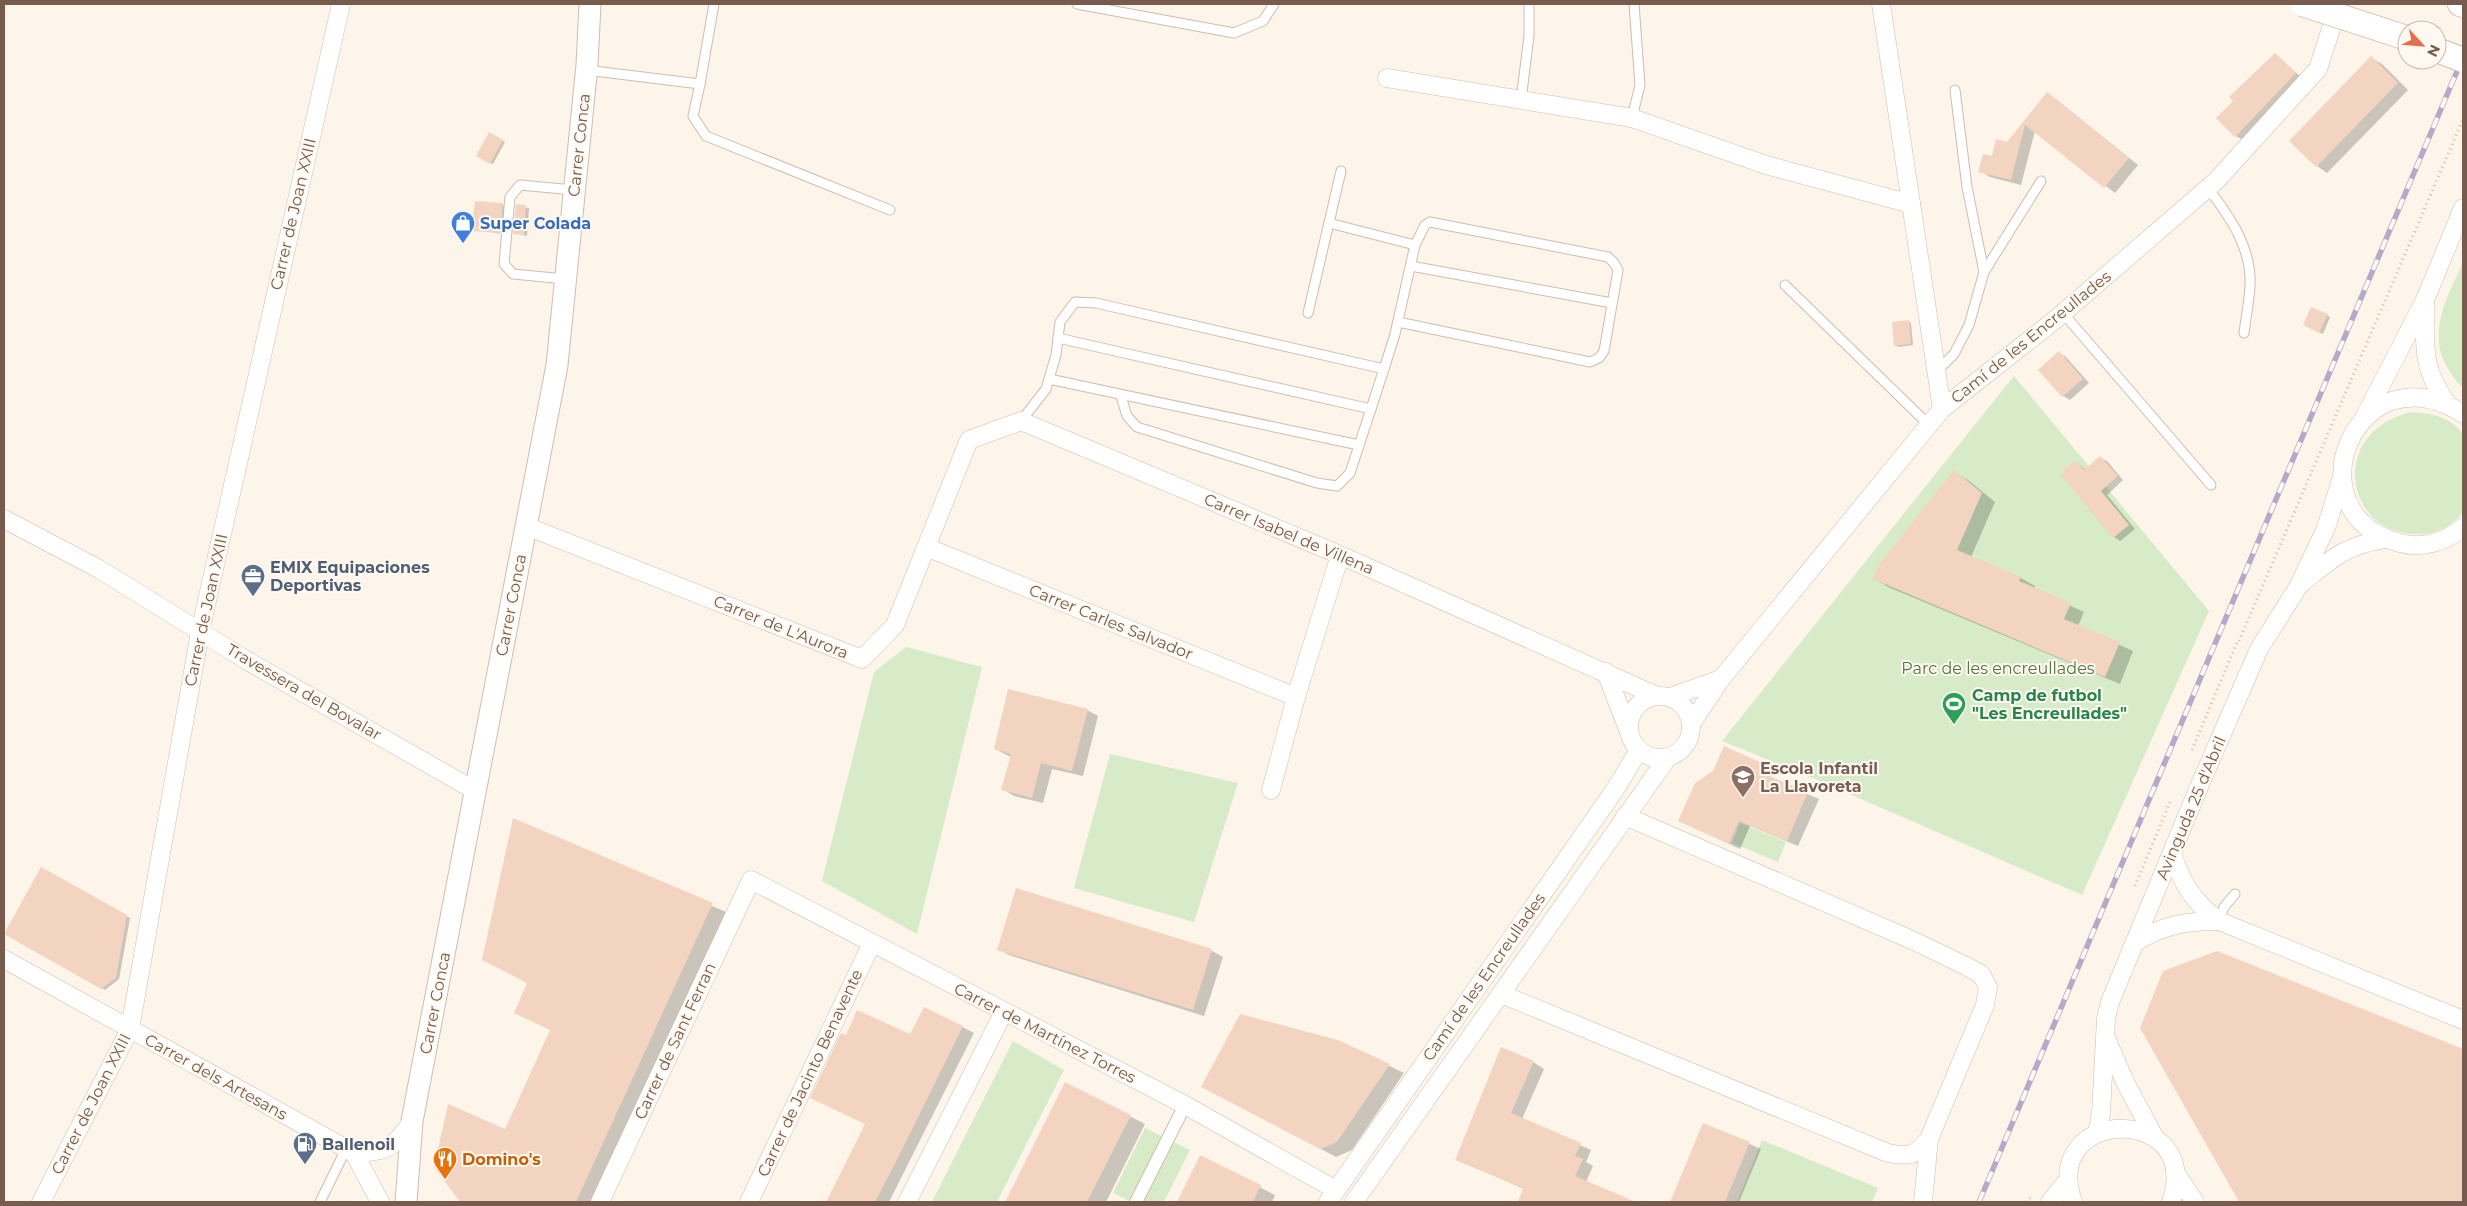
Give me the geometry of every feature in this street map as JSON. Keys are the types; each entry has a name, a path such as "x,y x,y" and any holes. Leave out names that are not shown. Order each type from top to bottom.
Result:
{"main road":[{"path":"2302,4 2397,35"},
{"path":"2447,54 2463,60"}],"street":[{"name":"Carrer de Joan XXIII","path":"41,1202 130,1029 200,632 341,4"},
{"path":"583,4 587,68"},
{"name":"Carrer Conca","path":"406,1202 412,1121 556,365 587,68 590,4"},
{"path":"1881,4 1942,409"},
{"name":"Camí de les Encreullades","path":"1691,724 1721,679 1942,409 2063,313 2208,188 2318,69 2340,4"},
{"path":"1387,78 1632,118 1766,165 1911,204"},
{"path":"2463,208 2425,300 2362,420 2350,437 2343,456 2342,477 2346,496 2355,514 2368,528 2385,539 2408,545 2432,544 2454,534 2463,527"},
{"path":"2425,300 2426,359 2433,384 2447,404"},
{"path":"2362,420 2380,406 2402,398 2425,398 2447,404 2463,414"},
{"name":"Carrer de L'Aurora","path":"526,526 862,659 894,625 969,440 1021,421"},
{"name":"Carrer Isabel de Villena","path":"1021,421 1340,555 1663,696"},
{"name":"Avinguda 25 d'Abril","path":"2097,1133 2107,1011 2259,649 2298,587 2326,528 2342,477"},
{"name":"Travessera del Bovalar","path":"4,519 100,569 200,632 474,790"},
{"name":"Avinguda 25 d'Abril","path":"2298,587 2336,555 2349,548 2385,539"},
{"name":"Carrer Carles Salvador","path":"926,547 1296,697"},
{"path":"1271,790 1296,697 1340,555"},
{"path":"1606,672 1629,732 1639,750 1652,756 1668,757 1684,746 1689,737 1691,724 1685,708 1663,696"},
{"path":"1629,732 1632,712 1647,698 1663,696 1721,679"},
{"name":"Camí de les Encreullades","path":"1332,1196 1616,788 1639,750"},
{"name":"Camí de les Encreullades","path":"1354,1202 1668,757"},
{"path":"1625,816 1912,940 1981,974 1988,987 1985,1005 1929,1139 1923,1202"},
{"path":"2172,853 2186,888 2200,906 2219,921 2463,1020"},
{"name":"Carrer de Martínez Torres","path":"751,880 1185,1105 1332,1196"},
{"name":"Carrer de Sant Ferran","path":"600,1202 751,880"},
{"path":"2134,943 2151,933 2183,922 2219,921"},
{"name":"Carrer de Jacinto Benavente","path":"748,1202 872,943"},
{"name":"Carrer dels Artesans","path":"4,959 350,1151"},
{"path":"1501,994 1888,1153 1904,1156 1918,1152 1929,1139"},
{"path":"907,1202 1004,1012"},
{"name":"Avinguda 25 d'Abril","path":"2106,1038 2125,1082 2155,1138 2168,1153 2175,1172 2195,1202"},
{"path":"1136,1202 1185,1105"},
{"path":"350,1151 378,1152 397,1142 412,1121"},
{"path":"2072,1202 2068,1180 2070,1166 2076,1152 2085,1141 2108,1128 2133,1128 2155,1138"},
{"path":"350,1151 380,1202"},
{"path":"2171,1202 2176,1187 2175,1172"},
{"path":"2050,1202 2068,1180"}],"lane":[{"path":"714,4 693,116 706,136 890,210"},
{"path":"1077,4 1234,33 1262,21 1274,4"},
{"path":"1521,100 1530,36 1529,4"},
{"path":"1632,118 1640,85 1634,4"},
{"path":"587,68 700,84"},
{"path":"1955,90 1967,187 1984,272"},
{"path":"1308,313 1341,171"},
{"path":"1936,372 1954,354 1969,325 1984,272 2041,181"},
{"path":"565,278 513,274 504,264 510,197 520,185 574,190"},
{"path":"2208,188 2232,220 2245,248 2250,284 2244,333"},
{"path":"1121,396 1127,416 1137,427 1317,482 1337,486 1350,473 1398,322 1415,245 1425,225 1430,222 1608,257 1618,270 1604,351 1598,358 1590,362 1398,322"},
{"path":"1329,223 1415,245"},
{"path":"1411,266 1612,303"},
{"path":"1785,285 1929,425"},
{"path":"1021,421 1046,389 1060,322 1075,302 1096,303 1384,370"},
{"path":"2063,313 2212,486"},
{"path":"1058,338 1371,409"},
{"path":"1049,378 1121,396 1359,445"},
{"path":"2219,921 2224,907 2235,894"},
{"path":"323,1202 350,1151"}],"path":[{"path":"2259,649 2238,640 2463,118"}],"green space":[{"path":"2463,262 2463,388 2449,370 2442,356 2439,343 2439,329 2441,315"},
{"name":"Parc de les encreullades","path":"2014,376 2209,611 2082,895 1815,779 1722,741"},
{"path":"2411,412 2426,413 2440,417 2453,424 2463,434 2463,512 2446,527 2424,534 2397,531 2377,520 2362,504 2356,483 2356,461 2366,441 2384,424"},
{"path":"906,647 982,667 917,934 822,881 874,672"},
{"path":"1110,754 1238,783 1194,922 1074,888"},
{"path":"1740,823 1786,842 1778,862 1732,843"},
{"path":"1013,1041 1064,1070 997,1202 932,1202"},
{"path":"1145,1128 1190,1150 1164,1202 1132,1202 1113,1193"},
{"path":"1762,1140 1878,1188 1872,1202 1737,1202"}],"building":[{"path":"2275,53 2296,73 2235,137 2216,118 2233,101 2229,97"},
{"path":"2371,56 2398,83 2316,167 2289,141"},
{"path":"2047,92 2129,158 2104,188 2025,125 2011,180 1978,172 1983,154 1992,156 1996,139 2007,142"},
{"path":"489,132 503,140 490,164 476,156"},
{"path":"475,201 503,203 500,233 472,231"},
{"path":"516,204 526,205 524,235 513,234"},
{"path":"2311,307 2328,314 2319,333 2303,325"},
{"path":"1909,320 1911,344 1894,346 1892,322"},
{"path":"2059,351 2083,379 2062,397 2038,370"},
{"path":"2100,456 2118,476 2101,491 2129,525 2113,538 2060,474 2075,460 2084,470"},
{"path":"1954,470 1982,493 1957,550 2021,577 2019,581 2071,603 2064,619 2120,642 2105,677 1873,579 1878,566"},
{"path":"1008,689 1088,709 1072,771 1041,763 1032,798 1001,790 1011,754 994,749"},
{"name":"Escola Infantil La Llavoreta","path":"1724,746 1762,763 1759,772 1808,792 1787,841 1739,821 1729,844 1678,821 1695,783 1713,771"},
{"path":"513,818 713,903 576,1202 460,1202 434,1167 448,1104 505,1129 550,1030 514,1013 527,983 482,960"},
{"path":"41,867 127,915 116,978 101,989 4,934"},
{"path":"1016,888 1212,949 1193,1010 997,950"},
{"path":"2217,951 2463,1049 2463,1202 2239,1202 2140,1028 2163,971"},
{"path":"924,1007 963,1026 903,1148 875,1202 826,1202 865,1124 810,1098 841,1033 846,1035 857,1010 910,1034"},
{"path":"1240,1014 1338,1040 1390,1064 1337,1142 1320,1149 1201,1087"},
{"path":"1501,1047 1534,1061 1511,1113 1581,1143 1575,1156 1583,1159 1575,1176 1636,1202 1518,1202 1523,1188 1455,1160"},
{"path":"1065,1082 1131,1115 1087,1202 1005,1202"},
{"path":"1703,1123 1750,1142 1725,1202 1670,1202"},
{"path":"1200,1155 1261,1185 1253,1202 1177,1202"}],"railway":[{"path":"1979,1202 2463,57"}],"place":[{"name":"Super Colada","path":"463,244"},
{"name":"EMIX Equipaciones Deportivas","path":"253,597"},
{"name":"Camp de futbol \"Les Encreullades\"","path":"1954,725"},
{"name":"Escola Infantil La Llavoreta","path":"1743,798"},
{"name":"Ballenoil","path":"305,1165"},
{"name":"Domino's","path":"445,1180"}]}
